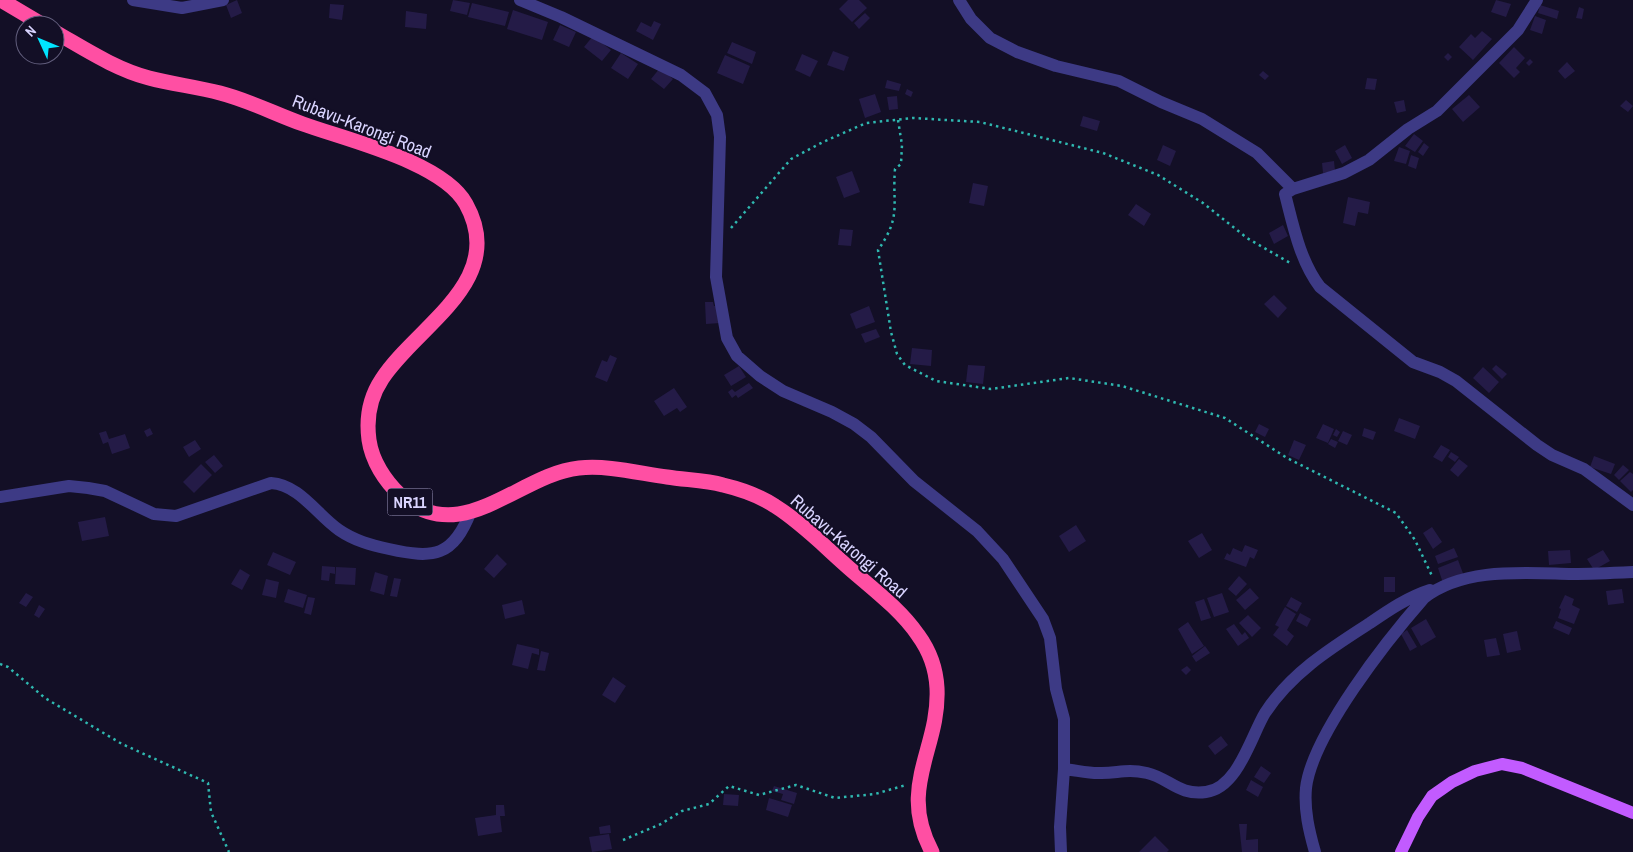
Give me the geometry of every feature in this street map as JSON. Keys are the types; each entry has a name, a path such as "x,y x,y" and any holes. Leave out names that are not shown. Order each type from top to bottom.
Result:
{"highway":[{"path":"1,0 26,15"},
{"name":"Rubavu-Karongi Road","path":"65,38 113,64 148,78 223,93 397,157 435,175 457,192 467,205 477,241 469,278 443,313 394,363 381,381 369,408 368,431 370,448 381,473 401,496 428,511 446,515 471,511 514,495 556,473 579,468 602,468 721,484 772,504 875,590 916,632 927,648 937,688 935,716 920,781 918,810 923,836 932,852"}],"main road":[{"path":"1401,852 1418,817 1432,796 1460,778 1502,764 1522,768 1633,814"}],"street":[{"path":"133,0 182,8 223,0"},
{"path":"520,0 561,17 673,71 704,93 717,115 720,137 716,277 727,338 737,356 760,376 783,392 832,412 854,424 871,437 914,482 976,531 1003,559 1016,582 1035,606 1050,638 1056,689 1064,719 1064,769 1060,828 1061,852"},
{"path":"959,0 972,19 990,38 1017,52 1056,66 1119,81 1161,102 1202,119 1258,153 1293,189"},
{"path":"1537,0 1518,30 1437,111 1408,128 1369,160 1344,173 1293,189 1285,194 1292,222 1311,275 1337,302 1413,362 1440,372 1456,381 1552,455 1584,469 1633,505"},
{"path":"0,497 70,486 105,491 154,514 176,516 271,483 284,484 297,493 326,520 355,539 416,555 442,551 463,532 471,511"},
{"path":"1064,769 1099,773 1125,769 1149,773 1183,791 1208,792 1226,782 1242,760 1265,714 1284,688 1313,661 1406,600 1466,578 1515,573 1633,572"},
{"path":"1315,852 1305,807 1306,786 1315,759 1352,692 1411,614 1437,588"}],"path":[{"path":"717,245 791,159 866,123 913,118 980,122 1104,153 1158,175 1203,203 1247,238 1311,275"},
{"path":"898,120 902,145 901,164 895,169 896,213 888,236 878,250 891,332 897,354 904,365 936,381 991,389 1070,378 1122,386 1225,418 1287,458 1396,513 1414,540 1437,588"},
{"path":"0,664 8,667 45,698 122,744 208,783 211,812 229,852"},
{"path":"623,840 661,824 682,811 709,804 729,786 758,794 796,785 835,798 875,794 920,781"}],"building":[{"path":"237,0 242,13 231,18 226,5"},
{"path":"453,0 470,3 467,15 450,11"},
{"path":"848,0 859,0 867,8 852,22 839,9"},
{"path":"1496,0 1511,4 1506,17 1491,12"},
{"path":"472,3 509,12 505,26 468,17"},
{"path":"330,4 344,5 342,20 329,18"},
{"path":"1540,5 1559,11 1557,19 1538,13"},
{"path":"1579,7 1584,9 1582,19 1576,18"},
{"path":"513,10 548,22 542,40 507,29"},
{"path":"406,11 427,14 426,29 405,27"},
{"path":"865,13 870,18 859,29 854,23"},
{"path":"1535,16 1546,20 1542,34 1530,30"},
{"path":"654,21 661,24 653,40 636,31 641,22 651,27"},
{"path":"560,25 576,32 569,47 553,40"},
{"path":"1482,31 1492,39 1473,60 1459,47 1471,34 1475,38"},
{"path":"593,36 611,50 602,61 584,47"},
{"path":"732,42 756,52 752,64 727,53"},
{"path":"1514,47 1525,58 1516,68 1520,72 1514,78 1499,63"},
{"path":"833,51 849,57 844,71 827,65"},
{"path":"621,53 638,64 628,79 611,68"},
{"path":"1448,53 1452,57 1448,61 1444,57"},
{"path":"802,54 818,61 810,77 795,70"},
{"path":"725,55 750,66 743,84 717,73"},
{"path":"1530,59 1533,62 1529,66 1526,63"},
{"path":"1567,62 1575,71 1565,79 1558,71"},
{"path":"660,68 673,79 664,89 651,79"},
{"path":"1263,71 1269,76 1265,80 1259,75"},
{"path":"1367,78 1377,79 1375,90 1365,89"},
{"path":"887,80 901,84 899,91 885,88"},
{"path":"907,89 913,92 911,97 905,94"},
{"path":"875,94 881,112 865,118 859,99"},
{"path":"1469,95 1480,107 1463,122 1452,109"},
{"path":"897,96 898,109 889,110 887,97"},
{"path":"1404,100 1406,111 1397,113 1394,102"},
{"path":"1626,100 1633,106 1628,112 1620,106"},
{"path":"1083,116 1100,121 1097,131 1080,126"},
{"path":"1414,134 1423,141 1415,152 1405,146"},
{"path":"1424,143 1429,147 1423,156 1418,152"},
{"path":"1163,145 1176,151 1170,166 1157,160"},
{"path":"1345,145 1352,158 1342,164 1335,151"},
{"path":"1399,147 1410,151 1406,164 1394,161"},
{"path":"1411,155 1419,158 1416,169 1408,166"},
{"path":"1334,161 1335,171 1323,173 1322,163"},
{"path":"852,171 860,192 844,198 836,177"},
{"path":"973,183 988,186 984,206 969,203"},
{"path":"1348,197 1370,202 1368,214 1358,212 1355,226 1343,223"},
{"path":"1136,204 1151,214 1144,226 1128,215"},
{"path":"1283,225 1288,236 1274,244 1269,233"},
{"path":"840,229 853,230 851,246 838,245"},
{"path":"1274,295 1287,308 1278,318 1264,304"},
{"path":"705,302 713,302 714,306 719,306 720,323 706,324"},
{"path":"869,306 875,322 856,329 850,314"},
{"path":"876,329 880,337 865,343 861,334"},
{"path":"912,348 932,350 931,366 910,364"},
{"path":"610,355 617,358 607,382 595,377 602,360 607,362"},
{"path":"968,365 985,366 983,384 966,382"},
{"path":"1496,365 1507,374 1502,379 1492,369"},
{"path":"739,366 746,377 731,386 724,375"},
{"path":"1483,367 1499,382 1489,393 1473,378"},
{"path":"749,383 753,388 738,398 736,395 732,398 728,392 732,389 735,392"},
{"path":"674,388 687,407 680,412 677,408 664,416 654,401"},
{"path":"1399,418 1420,426 1415,439 1394,431"},
{"path":"1259,424 1269,429 1265,437 1255,432"},
{"path":"1323,424 1334,429 1328,443 1316,438"},
{"path":"150,428 153,434 147,437 144,431"},
{"path":"1364,428 1376,432 1373,440 1362,436"},
{"path":"1336,429 1340,432 1337,437 1333,435"},
{"path":"106,431 109,439 125,434 130,448 112,454 108,442 103,444 99,433"},
{"path":"1343,431 1352,435 1347,445 1338,441"},
{"path":"1331,439 1338,442 1335,448 1328,444"},
{"path":"195,440 201,449 189,457 183,447"},
{"path":"1294,440 1306,445 1299,460 1288,455"},
{"path":"1441,445 1450,450 1442,462 1433,457"},
{"path":"1451,452 1459,457 1455,462 1448,457"},
{"path":"214,455 223,466 215,473 205,462"},
{"path":"1594,456 1615,464 1611,474 1590,467"},
{"path":"1459,459 1468,466 1458,477 1450,470"},
{"path":"201,464 212,475 194,493 183,482"},
{"path":"1623,465 1629,470 1619,480 1614,475"},
{"path":"1630,472 1633,474 1633,490 1631,492 1620,481"},
{"path":"105,517 109,536 82,541 78,522"},
{"path":"1076,525 1086,541 1069,552 1059,536"},
{"path":"1432,527 1442,542 1433,549 1423,533"},
{"path":"1202,533 1212,550 1199,558 1188,541"},
{"path":"1245,545 1258,550 1254,559 1250,557 1246,567 1224,559 1227,553 1230,555 1233,548 1242,552"},
{"path":"1454,548 1458,557 1438,564 1435,556"},
{"path":"1570,550 1571,563 1549,565 1548,551"},
{"path":"1603,550 1610,561 1594,570 1587,559"},
{"path":"273,552 296,562 290,575 267,565"},
{"path":"497,554 507,564 494,578 484,569"},
{"path":"1458,560 1464,576 1443,583 1438,568"},
{"path":"322,566 335,567 335,574 330,573 329,581 321,580"},
{"path":"336,567 356,568 355,585 335,584"},
{"path":"240,569 250,575 242,590 231,584"},
{"path":"375,572 388,576 384,595 370,591"},
{"path":"1239,576 1247,584 1236,596 1228,589"},
{"path":"1384,577 1395,577 1395,592 1384,592"},
{"path":"394,578 401,579 397,597 390,596"},
{"path":"266,579 279,582 276,598 262,595"},
{"path":"1250,588 1259,598 1245,610 1236,600"},
{"path":"288,589 307,595 303,608 284,602"},
{"path":"1622,589 1624,603 1608,605 1606,591"},
{"path":"26,593 33,597 26,607 19,603"},
{"path":"1222,593 1229,612 1214,617 1207,598"},
{"path":"1565,595 1574,599 1572,605 1580,609 1574,624 1558,618 1561,609 1559,608"},
{"path":"308,597 315,598 311,615 304,613"},
{"path":"1291,597 1302,603 1297,612 1286,606"},
{"path":"1204,599 1211,618 1201,621 1195,602"},
{"path":"522,600 525,614 505,619 502,605"},
{"path":"39,605 45,609 39,618 34,615"},
{"path":"1285,607 1296,614 1287,630 1294,636 1287,646 1273,635 1279,627 1275,625"},
{"path":"1300,613 1311,619 1307,627 1296,621"},
{"path":"1248,615 1261,628 1252,637 1239,623"},
{"path":"1426,619 1436,637 1421,646 1411,628"},
{"path":"1556,621 1572,628 1569,635 1553,628"},
{"path":"1188,622 1204,646 1192,654 1178,629"},
{"path":"1234,624 1242,635 1245,632 1249,638 1238,646 1226,629"},
{"path":"1407,630 1417,647 1410,651 1401,634"},
{"path":"1517,631 1521,650 1507,653 1503,634"},
{"path":"1496,638 1500,655 1487,657 1484,640"},
{"path":"517,644 539,649 539,655 532,653 528,669 512,665"},
{"path":"1205,646 1210,653 1196,662 1192,656"},
{"path":"541,651 549,653 545,671 537,670"},
{"path":"1187,666 1191,670 1186,675 1181,670"},
{"path":"613,677 626,686 615,703 602,695"},
{"path":"1221,736 1228,745 1215,755 1208,746"},
{"path":"1261,766 1271,773 1264,783 1254,777"},
{"path":"1251,780 1263,787 1258,797 1246,790"},
{"path":"774,786 797,793 794,804 781,800 783,794 772,791"},
{"path":"724,794 739,795 738,806 723,805"},
{"path":"769,798 792,805 788,817 766,810"},
{"path":"496,805 504,805 505,816 500,816 502,832 478,836 475,818 496,815"},
{"path":"1239,824 1247,824 1246,840 1258,839 1258,852 1242,852"},
{"path":"610,825 611,833 600,834 599,827"},
{"path":"609,834 612,849 592,852 589,837"},
{"path":"1155,836 1169,850 1167,852 1139,852"}]}
